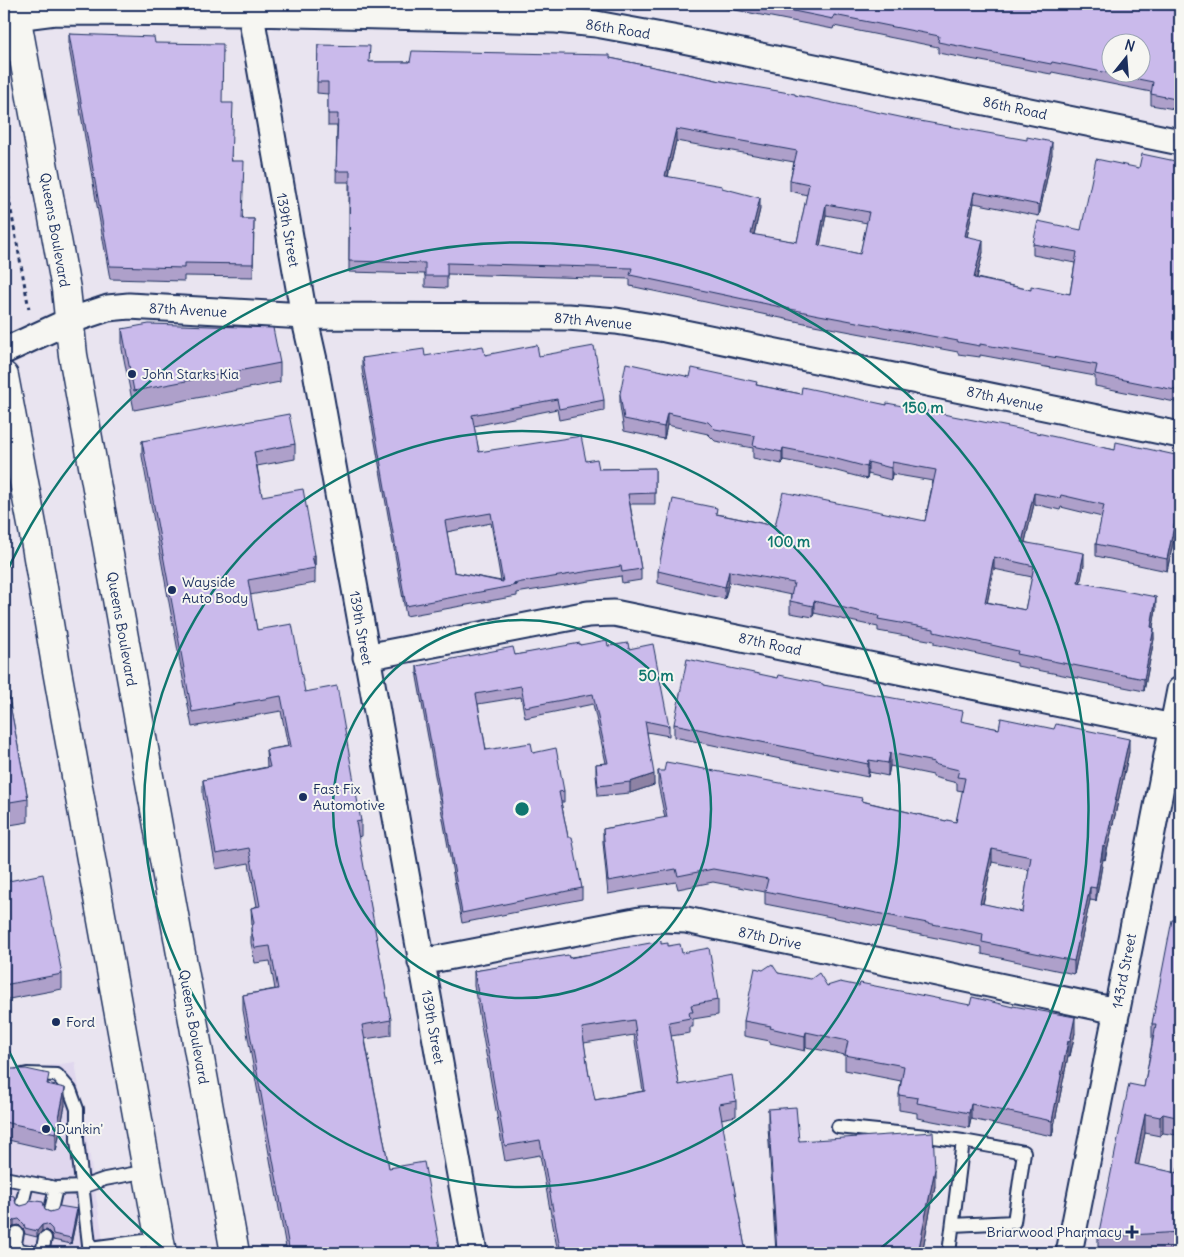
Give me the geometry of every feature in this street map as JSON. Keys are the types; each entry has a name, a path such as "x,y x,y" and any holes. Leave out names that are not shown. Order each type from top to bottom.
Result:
{"main road":[{"name":"Queens Boulevard","path":"15,10 64,280 74,365 235,1253"},
{"path":"4,376 148,1170 160,1246"}],"street":[{"name":"86th Road","path":"15,10 55,12 250,8 517,18 596,24 678,38 1180,142"},
{"name":"139th Street","path":"250,8 474,1253"},
{"name":"87th Avenue","path":"4,351 69,321 108,308 129,306 304,316 568,317 616,321 665,329 1180,435"},
{"name":"87th Road","path":"366,657 588,614 614,613 1173,727"},
{"name":"143rd Street","path":"1069,1253 1180,690"},
{"name":"87th Drive","path":"421,962 640,920 663,918 686,920 1117,1011"}],"lane":[{"path":"4,1078 27,1074 57,1075 70,1090 77,1108 77,1140 90,1251 160,1246"},
{"path":"838,1127 926,1136 1024,1152 1014,1222 953,1225"},
{"path":"949,1253 963,1141"},
{"path":"4,1178 56,1188 82,1187 104,1179 148,1170"},
{"path":"22,1204 27,1182"},
{"path":"51,1210 56,1188"},
{"path":"17,1233 10,1250 35,1253"},
{"path":"42,1253 45,1238"}],"path":[{"path":"4,172 29,309"}],"shaded area":[{"path":"75,1062 105,1253 4,1253 4,1072"}],"building":[{"path":"759,4 1180,4 1180,100 1151,94 1153,82 1152,32 1102,32 1102,72 938,42 939,36 834,15 833,19"},
{"path":"69,34 154,37 155,43 223,44 222,103 233,103 231,161 244,161 242,219 254,219 253,264 184,263 184,268 110,266"},
{"path":"318,45 370,46 369,62 410,62 412,51 610,55 610,58 795,94 914,120 1027,140 1027,137 1052,142 1039,205 974,192 965,236 983,240 974,278 1031,290 1031,286 1070,294 1077,252 1033,244 1038,221 1081,230 1096,159 1139,168 1142,154 1180,162 1180,391 1095,374 1097,365 980,344 980,346 958,342 630,275 632,268 447,263 447,276 425,276 425,263 349,261 350,171 336,171 338,114 328,114 328,82 317,82","holes":["676,129 797,151 790,180 809,184 797,242 751,234 760,198 722,188 722,186 665,176","826,204 869,212 860,254 818,245"]},
{"path":"149,324 273,328 280,363 134,391 122,329"},
{"path":"537,345 539,356 594,346 604,400 559,409 557,399 472,415 479,452 581,436 586,461 597,459 599,469 655,468 655,493 628,494 641,569 622,572 621,566 522,582 513,584 517,585 406,606 362,358 424,349 425,356 483,346 485,355","holes":["491,513 503,582 454,572 445,521"]},
{"path":"626,363 690,377 692,368 757,382 756,385 801,394 802,387 887,405 887,403 1019,429 1115,450 1116,442 1180,456 1180,498 1167,559 1096,544 1104,505 1061,495 1060,498 1034,493 1022,542 1084,553 1078,582 1156,597 1151,627 1154,628 1144,679 1017,654 1018,651 934,632 934,629 878,619 879,616 814,601 813,606 790,601 794,583 729,571 725,587 658,571 673,499 717,508 716,514 775,526 783,492 925,521 936,470 892,462 891,468 868,462 867,467 783,448 782,452 753,446 755,436 715,429 708,422 667,413 664,427 624,419 620,394","holes":["994,557 1034,566 1025,610 985,602"]},
{"path":"289,414 295,444 254,452 262,496 303,489 315,555 312,556 315,568 248,580 257,630 292,624 305,692 337,686 361,821 356,822 391,1020 362,1025 389,1168 424,1162 441,1253 290,1253 243,995 278,989 270,946 255,948 251,928 254,923 251,908 260,906 249,848 216,854 203,780 270,767 266,750 291,746 281,696 192,712 142,441"},
{"path":"607,640 608,646 628,643 629,649 653,644 669,726 645,721 654,774 630,782 598,786 596,764 608,763 593,694 525,707 521,686 476,694 486,750 531,743 533,753 556,748 564,791 559,792 568,837 572,837 582,888 462,913 417,666 513,647 515,655"},
{"path":"687,659 778,678 779,675 963,711 961,721 999,729 1001,718 1054,729 1056,724 1129,739 1105,847 1103,846 1096,888 1090,887 1074,961 982,942 983,934 765,891 768,879 713,869 678,876 676,869 608,881 603,829 667,817 658,771 664,771 666,762 862,798 861,801 956,822 965,778 957,777 959,770 933,764 934,762 890,753 888,763 869,760 868,764 674,724","holes":["992,849 1031,857 1022,912 980,903"]},
{"path":"4,673 28,799 4,803"},
{"path":"43,874 62,974 4,985 4,882"},
{"path":"1180,897 1180,1113 1176,1117 1163,1114 1160,1117 1145,1114 1135,1164 1177,1173 1178,1168 1180,1168 1180,1232 1098,1237 1129,1084 1144,1087 1156,1024 1152,1024 1172,920 1176,920"},
{"path":"661,941 661,944 668,943 668,946 680,944 682,953 709,948 718,1000 691,1005 693,1012 689,1012 690,1018 669,1022 679,1085 732,1075 736,1101 719,1104 746,1253 561,1253 540,1140 505,1146 474,971 568,955 569,958","holes":["634,1020 645,1091 595,1100 589,1076 582,1028"]},
{"path":"772,964 778,973 811,979 819,973 827,986 840,982 859,986 860,983 970,1005 972,997 1013,1007 1075,1017 1070,1041 1068,1041 1052,1121 971,1104 969,1113 917,1103 918,1098 899,1095 904,1066 845,1055 848,1041 806,1032 805,1036 770,1028 771,1026 744,1021 755,968 763,970"},
{"path":"6,1069 26,1069 49,1074 47,1084 65,1088 56,1133 4,1122 4,1078"},
{"path":"796,1107 799,1141 933,1132 935,1169 919,1248 833,1253 777,1253 768,1109"},
{"path":"4,1194 14,1196 16,1204 21,1206 28,1204 30,1200 43,1202 45,1210 50,1212 57,1210 59,1206 77,1209 71,1238 53,1234 52,1229 47,1224 42,1225 37,1231 25,1228 19,1219 14,1220 9,1225 4,1224"}],"place":[{"name":"John Starks Kia","path":"132,374"},
{"name":"Wayside Auto Body","path":"172,590"},
{"name":"Fast Fix Automotive","path":"303,797"},
{"name":"Ford","path":"56,1022"},
{"name":"Dunkin'","path":"46,1129"},
{"name":"Briarwood Pharmacy","path":"1132,1232"}]}
